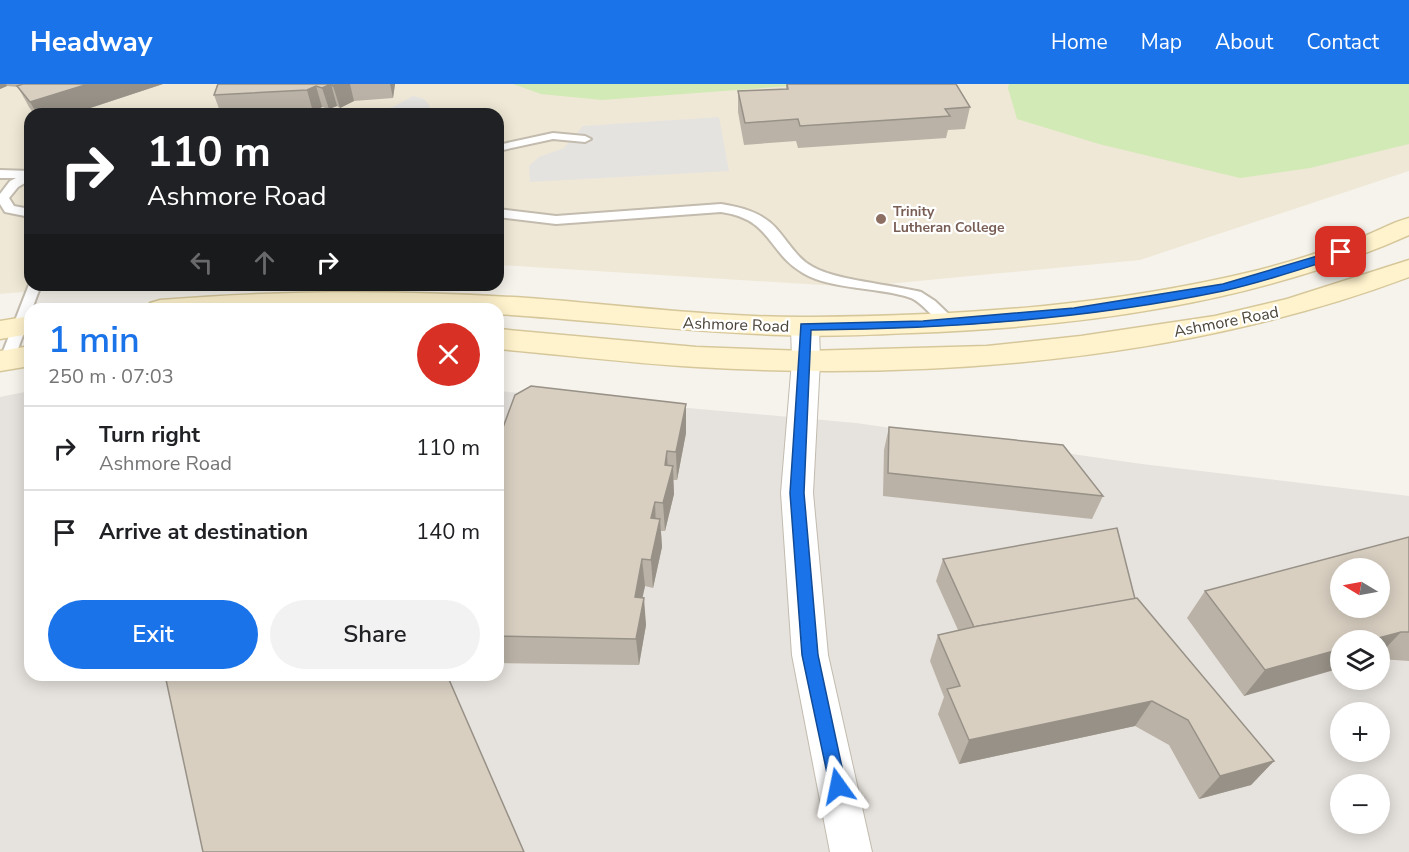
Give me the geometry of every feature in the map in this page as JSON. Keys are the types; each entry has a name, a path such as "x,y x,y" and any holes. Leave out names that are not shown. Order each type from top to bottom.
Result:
{"main road":[{"name":"Ashmore Road","path":"504,306 682,322 806,327 951,323 1074,311 1223,287 1321,259 1409,226"},
{"name":"Ashmore Road","path":"504,340 696,357 806,361 987,356 1081,346 1215,325 1293,307 1409,268"},
{"name":"Ashmore Road","path":"231,303 391,301 442,303"}],"street":[{"path":"806,327 806,361 797,493 810,655 851,852"}],"lane":[{"path":"504,147 553,136 585,139"},
{"path":"0,174 24,175"},
{"path":"24,178 14,184 3,198 4,209 24,212"},
{"path":"504,214 556,220 721,208 736,210 758,219 770,229 791,257 809,271 916,295 930,303 951,323"},
{"path":"12,359 16,327 24,308"}],"shaded area":[{"name":"Trinity Lutheran College","path":"0,84 1409,84 1409,171 1140,260 855,287 504,265 504,108 24,108 24,291 35,291 0,294"},
{"path":"413,96 424,99 429,108 389,108"},
{"path":"719,117 729,171 530,182 529,166 539,157 564,148 583,126"},
{"path":"24,392 24,681 504,681 504,392 856,423 1142,464 1409,496 1409,852 0,852 0,397"}],"green space":[{"path":"513,84 817,84 602,100 541,94"},
{"path":"1009,84 1409,84 1409,144 1310,168 1240,178 1099,144 1017,119 1008,88"}],"building":[{"path":"23,84 88,84 30,102 17,86"},
{"path":"218,84 331,84 307,90 214,95"},
{"path":"787,84 956,84 970,107 945,109 950,116 800,126 798,119 745,123 738,91 788,89"},
{"path":"531,386 686,404 676,452 667,451 665,465 673,466 663,503 655,502 651,518 660,519 651,560 642,559 635,597 644,598 636,639 504,636 504,425 515,395"},
{"path":"889,427 1063,445 1103,496 888,473"},
{"path":"1117,528 1135,599 974,627 943,559"},
{"path":"1409,537 1409,632 1390,635 1390,630 1330,630 1330,652 1265,670 1205,591"},
{"path":"1137,598 1274,761 1220,776 1188,720 1152,701 969,740 947,689 960,686 938,635"},
{"path":"166,681 450,681 524,852 203,852"}],"place":[{"name":"Trinity Lutheran College","path":"881,219"}],"route":[{"path":"838,786 810,655 797,493 806,361 806,327 923,325 1074,311 1223,287 1281,272 1341,252"}]}
